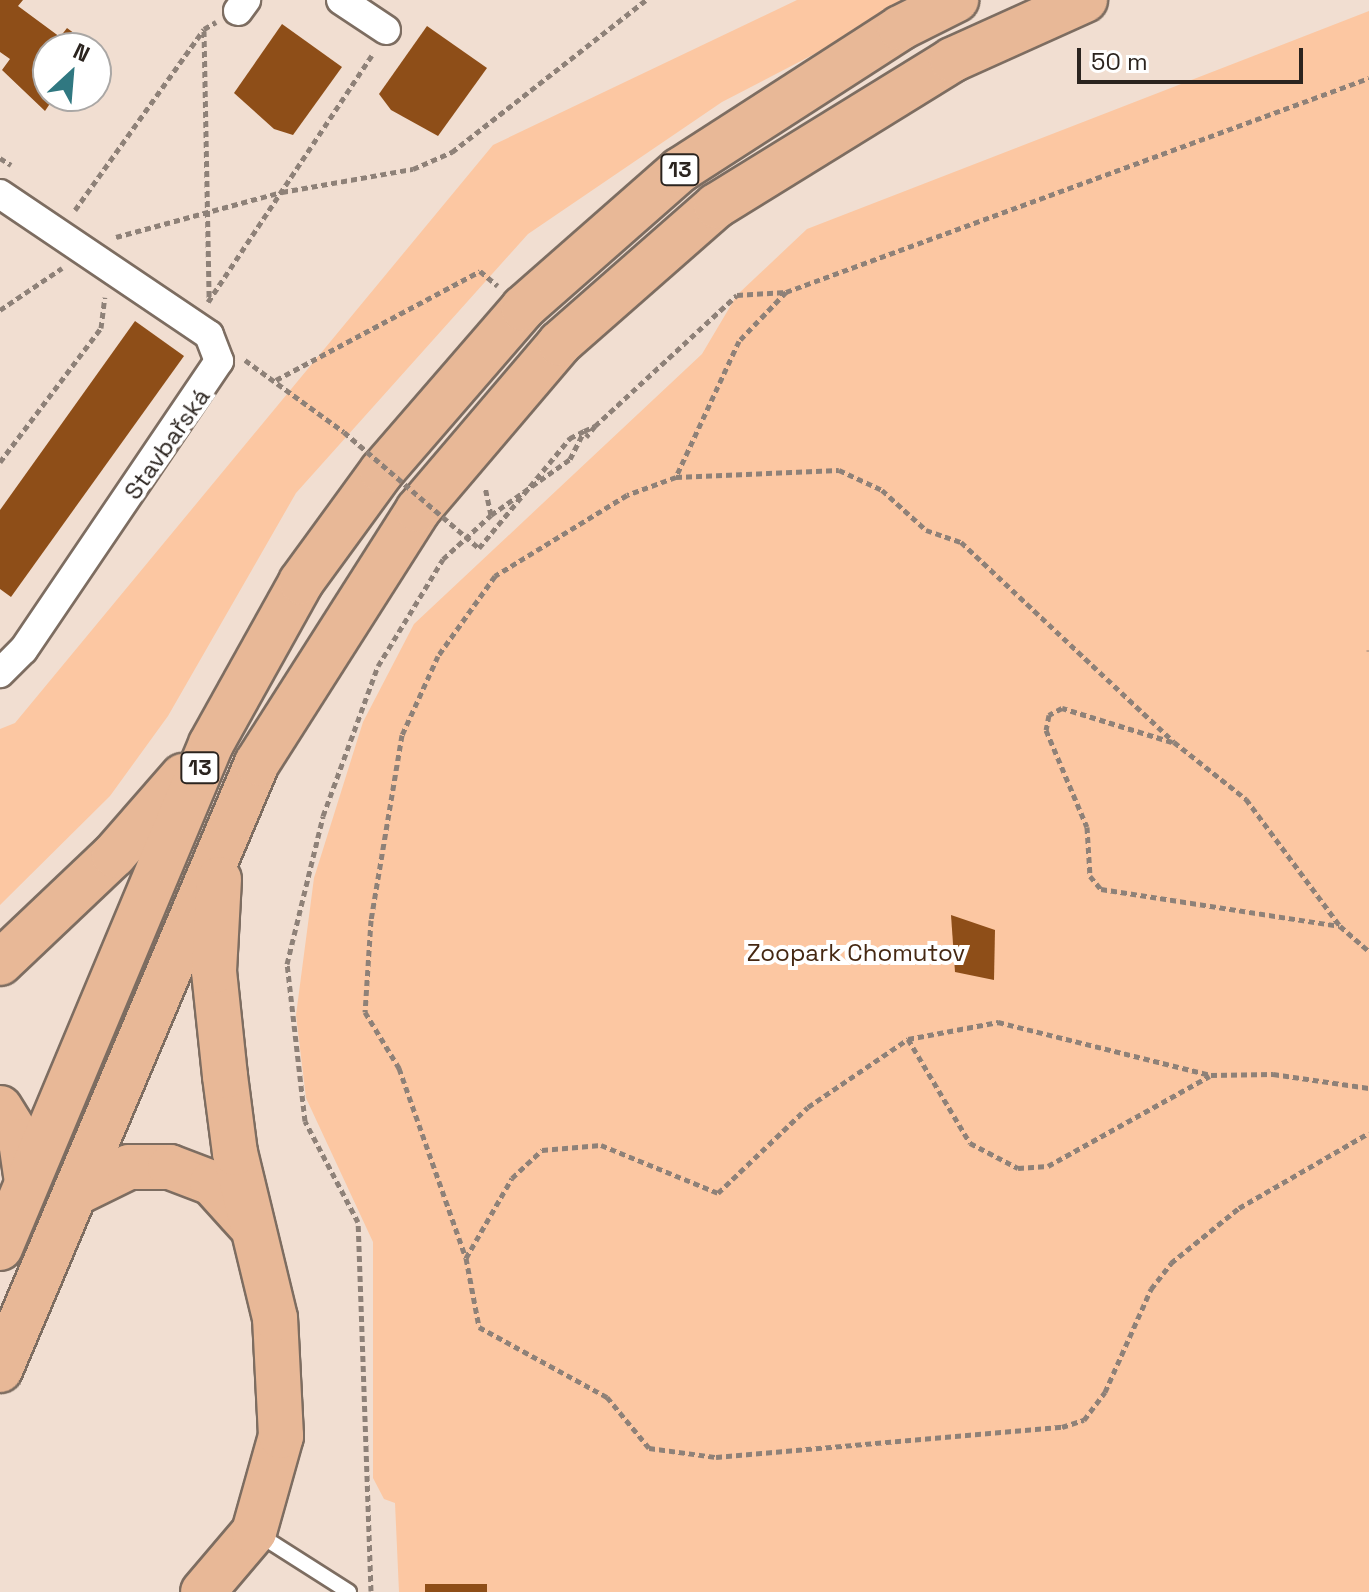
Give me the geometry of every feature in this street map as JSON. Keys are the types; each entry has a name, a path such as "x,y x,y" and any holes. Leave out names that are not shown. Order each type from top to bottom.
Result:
{"highway":[{"name":"13","path":"0,1248 211,744 310,570 382,471 523,308 680,170 900,28 956,0"},
{"name":"13","path":"0,1370 257,763 331,637 418,510 560,343 716,206 952,60 1085,0"},
{"path":"0,963 114,855 211,744"},
{"path":"203,1592 254,1532 281,1436 275,1318 235,1153 214,971 221,845"},
{"path":"0,1108 21,1141 27,1182"},
{"path":"76,1193 129,1167 170,1167 229,1197 255,1234"}],"street":[{"path":"341,0 386,30"},
{"path":"0,194 209,335"},
{"name":"Stavbařská","path":"0,673 216,374 218,350 209,335"}],"lane":[{"path":"254,1532 349,1592"}],"path":[{"path":"0,310 100,259 117,236 282,192 413,169 452,152 646,0"},
{"path":"85,216 74,209 204,29 242,5"},
{"path":"204,29 203,212 209,335 276,380 344,432 479,548 570,438 585,434"},
{"path":"209,303 386,30"},
{"path":"371,1592 362,1482 368,1327 358,1222 305,1121 287,964 323,816 378,666 443,559 491,515 570,459 585,434 737,295 786,292 1369,78"},
{"path":"106,230 129,245"},
{"path":"0,462 101,328 100,259"},
{"path":"276,380 480,271 523,308"},
{"path":"676,477 739,341 786,292"},
{"path":"198,295 209,303"},
{"path":"1369,951 1340,926 1246,799 1174,742 961,542 926,530 882,490 839,470 676,477 627,495 495,576 438,656 402,735 371,920 365,1012 399,1068 466,1258 479,1327 607,1397 649,1448 716,1457 1062,1427 1084,1420 1105,1392 1151,1289 1171,1263 1239,1208 1369,1133"},
{"path":"484,482 491,515"},
{"path":"1174,742 1062,708 1049,715 1046,730 1087,827 1090,876 1101,889 1340,926"},
{"path":"466,1258 512,1178 542,1150 601,1145 718,1193 808,1107 908,1039 998,1022 1211,1075 1273,1074 1369,1088"},
{"path":"908,1039 970,1143 1018,1168 1048,1166 1211,1075"}],"green space":[{"path":"797,0 918,0 722,102 528,234 296,493 168,716 110,796 0,905 0,729 15,723 493,145"},
{"name":"Zoopark Chomutov","path":"1369,11 1369,1592 399,1592 395,1503 384,1499 373,1478 373,1242 306,1098 296,1015 314,878 363,722 414,624 702,354 737,295 807,229"}],"building":[{"path":"0,0 23,0 18,6 53,32 32,32 32,99 2,70 10,59 0,52"},
{"path":"282,24 342,67 293,135 274,129 234,93"},
{"path":"427,26 487,68 438,136 391,110 379,94"},
{"path":"135,321 184,356 11,597 0,589 0,510"},
{"path":"951,915 995,930 994,980 955,972"},
{"path":"425,1584 487,1584 487,1592 425,1592"}]}
